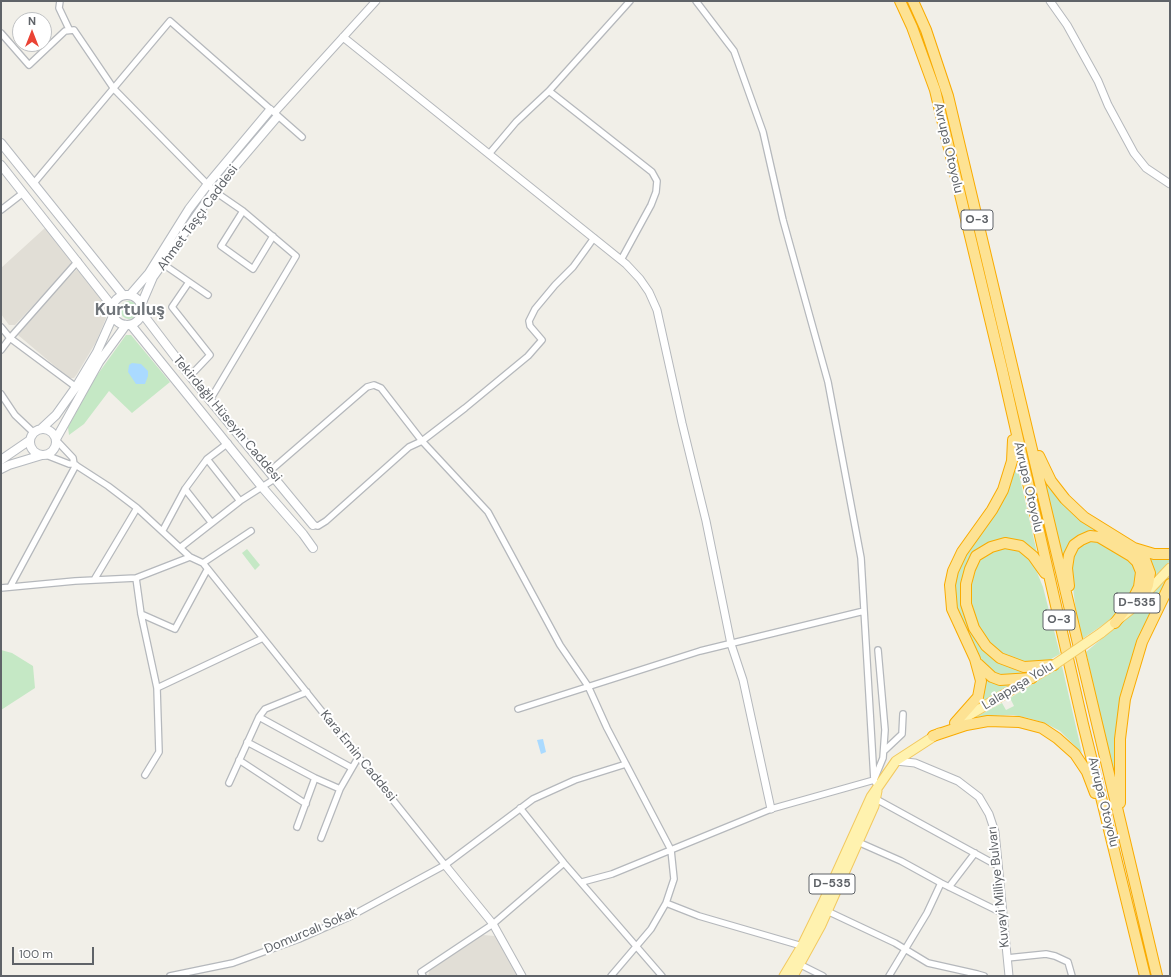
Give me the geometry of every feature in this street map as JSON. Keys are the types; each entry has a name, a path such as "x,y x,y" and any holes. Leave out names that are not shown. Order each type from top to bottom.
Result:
{"highway":[{"name":"Avrupa Otoyolu","path":"900,1 916,37 935,90 1083,724 1146,976"},
{"name":"Avrupa Otoyolu","path":"913,1 926,30 948,96 1157,976"},
{"path":"1012,418 1012,461 1003,490 992,510 962,552 953,571 950,585 952,609 980,667 995,679 1005,681 1032,678"},
{"path":"1031,442 1051,482 1065,499 1095,525 1134,548 1144,557 1149,567 1149,579 1143,598"},
{"path":"1068,606 1070,591 1068,568 1070,550 1080,540 1090,536 1100,537 1131,556 1137,562 1141,572 1141,579 1136,594 1115,623"},
{"path":"1049,579 1027,550 1014,544 997,544 985,549 973,562 966,584 966,604 974,628 986,646 1000,658 1024,666 1054,665"},
{"path":"1134,548 1154,554 1170,554"},
{"path":"1119,817 1120,740 1125,699 1142,642 1170,584"},
{"path":"956,723 974,703 980,693 980,676 975,659"},
{"path":"933,736 966,725 988,721 1019,722 1042,728 1067,746 1082,764 1108,821"}],"main road":[{"name":"Ahmet Taşçı Caddesi","path":"126,295 149,273 189,209 208,184 274,113"},
{"name":"Ahmet Taşçı Caddesi","path":"141,309 154,277 162,264 214,191 274,113"},
{"path":"1,143 126,295 135,297 141,309 138,320 128,325 99,362 56,440 54,450 44,455 9,465 1,469"},
{"path":"1,165 112,306 113,316 97,352 76,387 56,415 35,434 1,460"},
{"path":"112,306 115,301 126,295"},
{"name":"Tekirdağlı Hüseyin Caddesi","path":"141,309 190,376 276,478 313,525"},
{"path":"113,316 118,323 128,325 228,443 262,487 303,534 313,548"},
{"path":"35,434 49,430 56,440"},
{"path":"35,434 35,452 44,455"},
{"name":"D-535","path":"1115,623 1143,598 1170,568"},
{"name":"Lalapaşa Yolu","path":"933,736 1054,665 1115,623"},
{"name":"D-535","path":"784,976 802,946 834,880 867,805 876,789 896,761 933,736"},
{"name":"D-535","path":"794,976 801,965 827,911 858,842 876,789"}],"street":[{"path":"60,1 59,8 69,29 74,30 114,89 214,191 243,211 296,256 210,400"},
{"path":"274,113 376,1"},
{"path":"490,154 516,122 549,91 630,1"},
{"path":"696,1 734,51 763,132 783,220 828,382 861,558 876,789"},
{"path":"1050,1 1067,25 1098,81 1108,105 1134,153 1146,168 1170,184"},
{"path":"34,183 114,89 170,20 302,137"},
{"path":"1,34 29,65 69,29"},
{"path":"343,37 621,260 640,279 649,292 657,310 682,424 706,521 731,644 743,680 771,809"},
{"path":"549,91 652,172 656,181 656,192 651,206 621,260"},
{"path":"1,210 23,193"},
{"path":"243,211 220,246 253,269 273,236"},
{"path":"313,525 318,526 326,521 409,447 422,440 465,408 528,356 542,340 530,326 529,321 535,309 573,267 594,238"},
{"path":"1,350 78,261"},
{"path":"162,264 208,295"},
{"path":"188,282 172,307 210,355 190,376"},
{"path":"1,327 10,338 76,387"},
{"path":"270,471 367,388 374,386 381,388 422,440 488,512 560,645 588,686 626,764 671,850 674,879 666,903 651,929 611,976"},
{"path":"1,394 15,415 35,434"},
{"path":"10,587 75,464 73,458 56,440"},
{"path":"163,530 185,489 207,459 228,443"},
{"path":"44,455 68,464 75,464"},
{"path":"207,459 240,500"},
{"name":"Kara Emin Caddesi","path":"75,464 138,508 190,557 202,563 493,924 522,976"},
{"path":"181,547 240,500 276,478"},
{"path":"185,489 211,522"},
{"path":"94,580 138,508"},
{"path":"202,563 251,531"},
{"path":"1,588 136,578 190,557"},
{"path":"141,614 175,629 208,570"},
{"path":"136,578 141,614 157,688 159,752 145,775"},
{"path":"518,709 700,651 864,611"},
{"path":"157,688 263,638"},
{"path":"876,789 884,751 885,710 878,650"},
{"path":"229,783 259,717 265,709 307,692"},
{"path":"884,751 902,734 903,714"},
{"path":"259,717 352,768"},
{"path":"247,742 315,778 340,789"},
{"path":"321,838 340,789 359,756"},
{"path":"239,760 306,804"},
{"name":"Kuvayi Milliye Bulvarı","path":"896,761 915,762 958,781 979,797 989,814 995,832 1008,976"},
{"name":"Domurcalı Sokak","path":"170,976 233,963 299,939 351,916 445,865 533,799 550,790 626,764"},
{"path":"297,827 315,778"},
{"path":"582,882 612,874 771,809 876,789 975,853 998,866"},
{"path":"520,808 564,863 662,976"},
{"path":"858,842 901,861 941,883 1002,913"},
{"path":"950,887 975,853"},
{"path":"423,976 420,972 493,924 564,863"},
{"path":"889,976 906,950 941,883"},
{"path":"666,903 699,916 802,946"},
{"path":"827,911 906,950 928,963 984,976"},
{"path":"1007,958 1046,954 1055,956 1068,962 1072,976"},
{"path":"801,965 823,976"}],"shaded area":[{"path":"46,227 74,262 15,325 9,325 1,314 1,268"},
{"path":"78,268 82,268 105,304 106,318 96,342 77,374 74,378 69,378 18,335 17,331"},
{"path":"483,935 495,936 518,976 428,976 430,969"}],"green space":[{"path":"129,301 135,304 138,310 135,316 129,319 123,316 120,310 123,304"},
{"path":"126,335 131,335 170,382 132,413 109,391 84,424 69,435 68,427 95,378"},
{"path":"1014,470 1018,470 1038,557 1004,539 985,544 975,552 962,578 961,594 964,615 982,647 991,657 1002,664 1028,670 1029,673 1024,676 996,675 982,665 953,605 956,569"},
{"path":"1044,479 1050,488 1101,533 1085,534 1064,566"},
{"path":"1085,541 1097,541 1133,563 1137,573 1134,590 1113,618 1082,639 1077,620 1070,563 1073,554"},
{"path":"1002,548 1019,549 1025,553 1034,565 1043,587 1060,654 1051,660 1030,664 1004,656 1004,654 988,641 977,624 972,603 972,584 976,566 984,555"},
{"path":"247,549 260,565 255,570 242,553"},
{"path":"1146,555 1170,557 1170,561 1152,581"},
{"path":"1170,574 1170,579 1138,644 1116,771 1113,772 1086,652 1137,609"},
{"path":"1,650 12,653 33,666 35,688 1,710"},
{"path":"1062,666 1082,753 1060,731 1045,723 1028,718 1013,715 989,716 968,721 1002,703 1006,710 1014,706 1010,698"},
{"path":"982,673 1012,684 977,705"}],"water":[{"path":"132,363 141,364 148,371 145,384 136,384 128,372 129,365"},
{"path":"543,739 546,752 541,754 537,740"}],"district":[{"name":"Kurtuluş","path":"130,311"}]}
